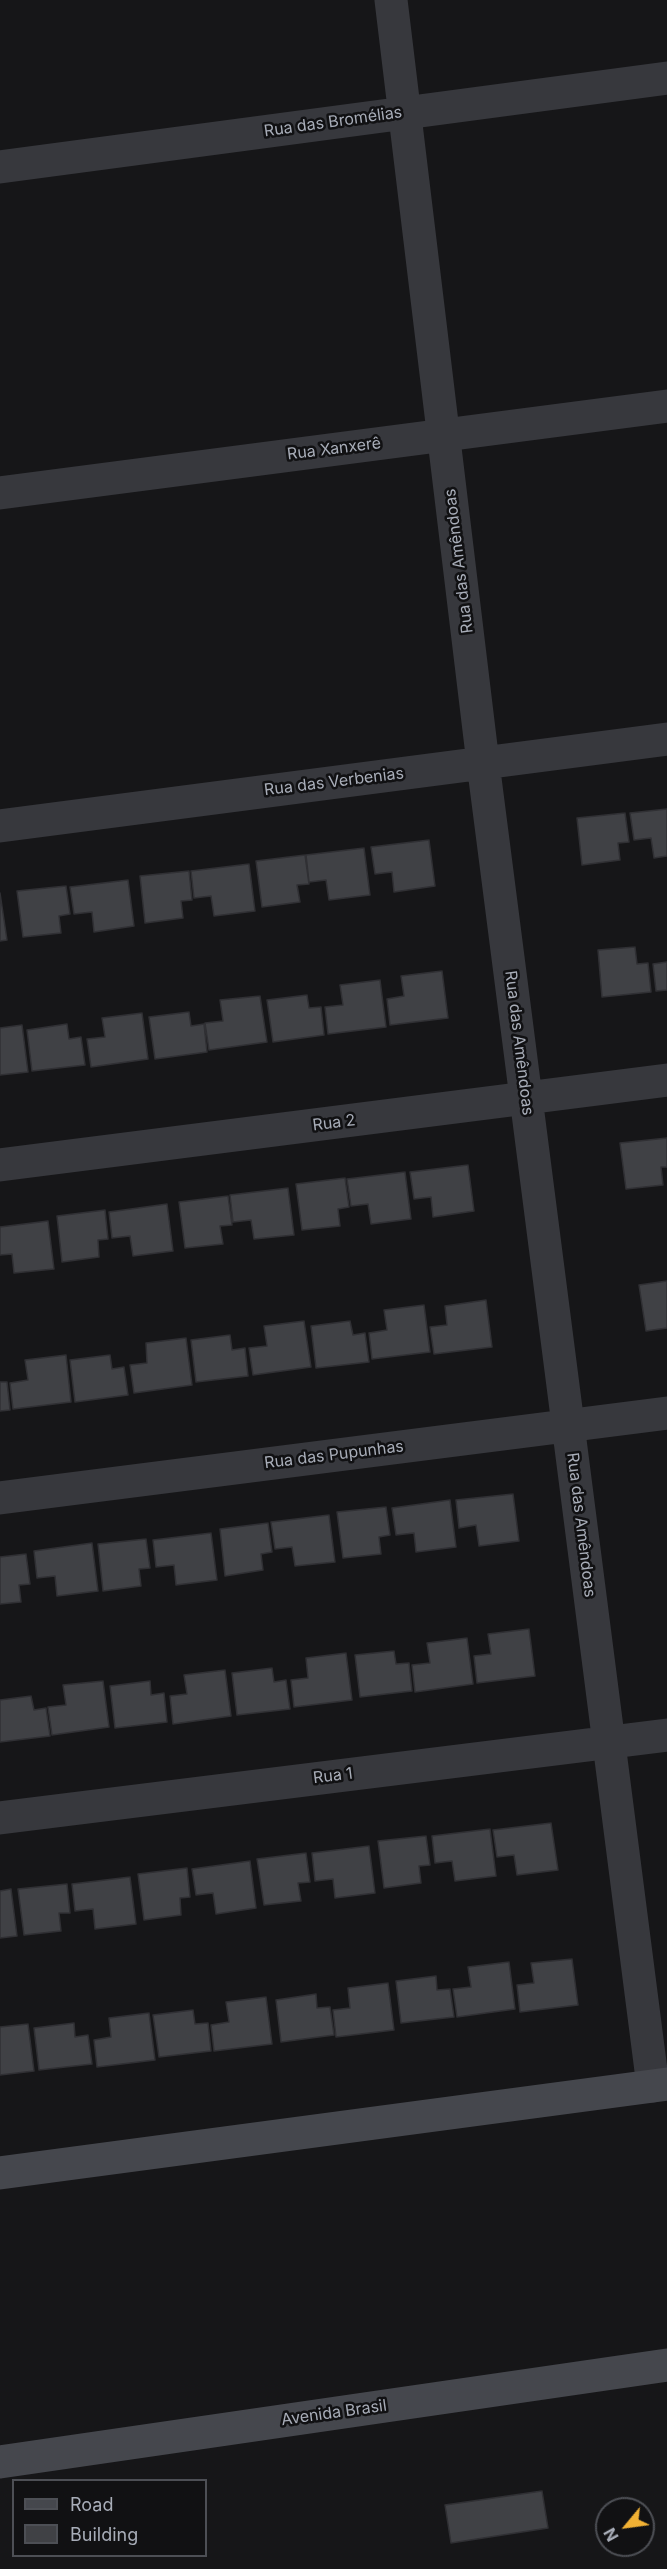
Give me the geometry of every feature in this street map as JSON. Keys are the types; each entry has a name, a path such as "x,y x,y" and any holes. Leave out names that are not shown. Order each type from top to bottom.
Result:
{"street":[{"name":"Rua das Amêndoas","path":"391,0 483,763 568,1425 609,1742 660,2085"},
{"name":"Rua das Bromélias","path":"0,167 667,78"},
{"name":"Rua Xanxerê","path":"0,493 667,406"},
{"name":"Rua das Verbenias","path":"0,826 667,739"},
{"name":"Rua 2","path":"0,1165 667,1080"},
{"name":"Rua das Pupunhas","path":"0,1498 667,1413"},
{"name":"Rua 1","path":"0,1818 667,1735"},
{"path":"0,2172 660,2085"},
{"name":"Avenida Brasil","path":"0,2462 667,2365"}],"building":[{"path":"667,809 667,856 654,858 651,838 634,840 630,813"},
{"path":"625,813 629,842 618,843 620,860 582,865 577,818"},
{"path":"429,840 435,886 394,892 392,872 375,874 371,847"},
{"path":"364,848 370,895 329,900 326,880 309,882 306,855"},
{"path":"305,855 309,884 297,885 300,902 262,907 256,861"},
{"path":"249,864 255,911 214,916 211,896 194,898 191,871"},
{"path":"189,871 192,900 181,901 183,918 145,923 140,876"},
{"path":"128,880 134,926 94,932 92,912 74,914 70,887"},
{"path":"66,886 70,914 59,916 61,933 23,937 17,891"},
{"path":"0,893 7,940 0,941"},
{"path":"635,947 637,964 648,963 651,992 602,997 598,950"},
{"path":"667,962 667,990 656,991 653,964"},
{"path":"442,971 448,1018 390,1025 387,999 404,996 401,976"},
{"path":"380,980 386,1027 328,1034 325,1007 343,1005 340,985"},
{"path":"307,995 309,1008 321,1007 324,1035 273,1042 267,1000"},
{"path":"260,996 267,1042 209,1050 205,1023 223,1021 220,1000"},
{"path":"189,1012 191,1026 204,1024 207,1052 155,1059 149,1017"},
{"path":"142,1013 148,1059 91,1067 87,1039 105,1037 102,1018"},
{"path":"67,1024 69,1039 81,1037 85,1065 32,1071 27,1030"},
{"path":"22,1025 28,1072 0,1075 0,1028"},
{"path":"667,1138 667,1167 661,1167 663,1185 626,1189 620,1143"},
{"path":"468,1165 474,1211 433,1217 431,1197 414,1199 410,1172"},
{"path":"405,1172 411,1219 371,1224 368,1204 351,1206 347,1179"},
{"path":"345,1178 349,1207 338,1209 340,1226 302,1230 296,1184"},
{"path":"288,1188 294,1235 254,1239 251,1220 233,1222 230,1195"},
{"path":"228,1196 232,1225 220,1226 223,1244 185,1248 179,1202"},
{"path":"167,1204 173,1251 133,1256 130,1236 112,1238 109,1212"},
{"path":"105,1210 108,1239 98,1240 99,1257 62,1262 57,1216"},
{"path":"48,1221 54,1269 14,1273 12,1254 0,1255 0,1227"},
{"path":"667,1281 667,1328 646,1331 639,1285"},
{"path":"486,1300 492,1347 434,1354 430,1327 447,1325 445,1306"},
{"path":"424,1305 430,1352 372,1359 369,1333 387,1330 384,1310"},
{"path":"304,1321 311,1367 253,1375 249,1348 267,1346 264,1326"},
{"path":"350,1321 353,1335 365,1333 369,1362 316,1368 311,1326"},
{"path":"230,1335 232,1350 245,1348 248,1376 196,1382 191,1340"},
{"path":"186,1338 192,1385 134,1393 130,1365 147,1363 146,1343"},
{"path":"66,1355 71,1402 13,1409 10,1383 28,1380 25,1360"},
{"path":"110,1355 112,1369 124,1367 128,1395 75,1402 70,1360"},
{"path":"0,1382 7,1382 10,1410 0,1411"},
{"path":"513,1494 519,1541 479,1546 476,1525 459,1528 456,1500"},
{"path":"450,1500 456,1547 416,1552 414,1533 396,1535 392,1508"},
{"path":"386,1507 390,1535 379,1537 381,1554 343,1558 337,1512"},
{"path":"329,1515 335,1562 295,1566 292,1547 275,1549 271,1522"},
{"path":"268,1523 272,1552 261,1554 263,1570 225,1576 220,1529"},
{"path":"211,1533 217,1580 176,1585 174,1565 156,1567 153,1540"},
{"path":"146,1539 150,1568 139,1569 141,1586 103,1591 98,1544"},
{"path":"92,1543 98,1591 57,1596 55,1576 37,1578 34,1551"},
{"path":"26,1554 30,1584 19,1585 21,1602 0,1604 0,1557"},
{"path":"529,1629 535,1676 477,1683 474,1656 491,1654 488,1634"},
{"path":"467,1638 473,1684 415,1692 412,1665 430,1663 427,1643"},
{"path":"394,1651 396,1664 409,1663 412,1691 360,1697 355,1655"},
{"path":"346,1653 352,1700 294,1707 291,1680 308,1678 306,1658"},
{"path":"272,1668 274,1682 286,1680 290,1709 237,1715 232,1673"},
{"path":"225,1670 231,1716 173,1724 170,1696 187,1694 184,1675"},
{"path":"103,1681 109,1727 52,1735 48,1707 66,1705 63,1685"},
{"path":"150,1681 151,1695 164,1693 167,1722 115,1728 110,1686"},
{"path":"31,1696 34,1710 46,1708 50,1736 0,1742 0,1700"},
{"path":"551,1823 558,1870 517,1875 514,1855 497,1857 493,1830"},
{"path":"490,1829 496,1876 455,1881 452,1861 435,1863 432,1836"},
{"path":"426,1836 430,1865 419,1866 421,1883 384,1888 378,1841"},
{"path":"369,1846 375,1893 335,1898 333,1879 315,1881 312,1853"},
{"path":"306,1853 310,1882 298,1883 301,1901 264,1905 257,1859"},
{"path":"250,1861 256,1908 216,1914 213,1893 196,1895 192,1869"},
{"path":"187,1868 190,1897 180,1898 181,1915 144,1920 138,1874"},
{"path":"130,1877 136,1924 95,1929 93,1909 75,1911 72,1884"},
{"path":"67,1884 70,1913 59,1913 61,1931 24,1935 18,1889"},
{"path":"11,1889 17,1936 0,1938 0,1891"},
{"path":"572,1959 578,2005 520,2012 517,1985 534,1983 531,1963"},
{"path":"509,1962 515,2009 457,2017 453,1989 471,1987 468,1967"},
{"path":"436,1976 437,1990 450,1989 454,2017 401,2023 396,1981"},
{"path":"388,1983 394,2030 336,2037 333,2010 350,2008 348,1988"},
{"path":"316,1994 317,2008 330,2007 334,2035 281,2042 276,2000"},
{"path":"266,1997 272,2044 214,2051 211,2025 229,2022 226,2002"},
{"path":"193,2010 195,2024 208,2023 211,2051 159,2057 153,2015"},
{"path":"149,2013 155,2060 97,2067 94,2040 111,2037 109,2018"},
{"path":"74,2023 75,2037 88,2035 92,2064 39,2070 34,2028"},
{"path":"28,2024 34,2071 0,2075 0,2027"},
{"path":"542,2491 548,2528 451,2543 445,2505"}]}
